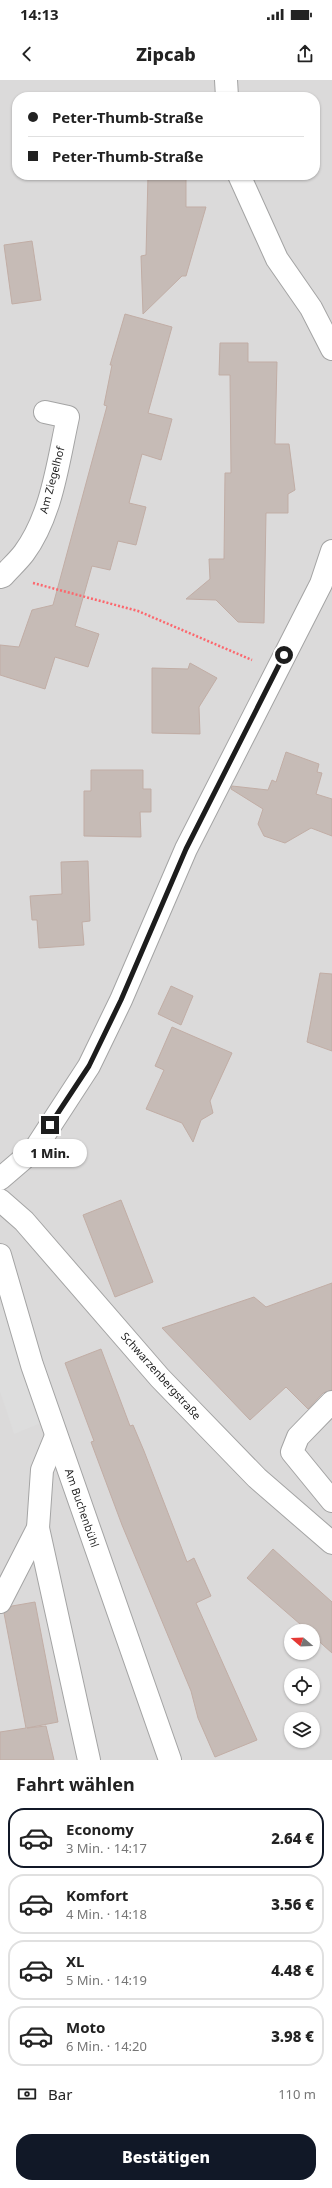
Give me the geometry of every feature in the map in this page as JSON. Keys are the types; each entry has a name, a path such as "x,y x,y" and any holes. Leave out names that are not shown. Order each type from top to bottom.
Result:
{"street":[{"path":"226,80 227,92"},
{"path":"241,180 277,259 311,308 332,349"},
{"name":"Am Ziegelhof","path":"2,577 24,552 43,517 58,465 68,417 45,412"},
{"path":"0,1179 35,1149 89,1066 121,1000 186,849 321,584 332,551"},
{"name":"Schwarzenbergstraße","path":"0,1200 24,1220 160,1378 257,1478 332,1543"},
{"name":"Am Buchenbühl","path":"0,1255 32,1365 170,1760"},
{"path":"332,1402 298,1437 292,1452 332,1501"},
{"path":"56,1436 42,1470 38,1528 89,1760"},
{"path":"0,1602 38,1528"}],"path":[{"path":"2,577 138,611 277,670"}],"shaded area":[{"path":"0,80 332,80 332,1760 0,1760"},
{"path":"12,1300 51,1419 14,1434 0,1391 0,1305"}],"building":[{"path":"148,180 186,180 186,207 206,207 186,276 182,276 143,314 141,256 146,255"},
{"path":"32,241 41,300 12,304 4,245"},
{"path":"125,314 172,327 148,413 172,419 161,460 142,454 129,503 146,507 136,545 118,541 110,570 92,566 75,626 99,634 88,667 55,657 45,689 0,675 0,645 19,647 32,610 53,605 107,406 104,405 112,365 110,365"},
{"path":"220,343 248,343 248,362 277,362 275,444 289,444 295,490 288,494 288,513 266,513 264,623 238,622 216,600 186,599 210,579 209,559 224,559 225,473 231,473 230,375 219,375"},
{"path":"190,663 217,678 199,707 200,734 152,733 152,668 188,669"},
{"path":"286,752 319,764 317,772 322,773 316,794 332,799 332,836 311,828 285,843 264,836 258,824 263,809 231,789 232,786 268,790 272,780 276,782"},
{"path":"91,770 143,770 143,789 151,789 151,812 140,812 141,837 84,836 84,791 91,791"},
{"path":"88,861 90,921 82,922 84,945 39,948 37,920 32,920 30,896 62,894 61,862"},
{"path":"320,973 332,974 332,1051 307,1042"},
{"path":"171,986 193,996 181,1025 158,1014"},
{"path":"172,1027 232,1053 210,1101 213,1113 201,1120 193,1142 182,1123 146,1109 164,1070 155,1066"},
{"path":"121,1200 153,1282 115,1297 83,1215"},
{"path":"332,1283 332,1390 323,1393 308,1409 286,1387 250,1420 162,1328 254,1297 266,1307"},
{"path":"101,1349 130,1426 133,1425 144,1451 187,1562 194,1558 211,1596 196,1603 257,1740 215,1757 198,1718 191,1691 122,1525 91,1442 94,1441 65,1363"},
{"path":"273,1549 332,1602 332,1653 320,1642 320,1624 300,1624 247,1578"},
{"path":"35,1602 58,1722 27,1728 46,1726 54,1760 0,1760 0,1732 26,1728 4,1613 12,1606"}],"route":[{"path":"50,1125 89,1066 121,1000 186,849 284,655"}]}
